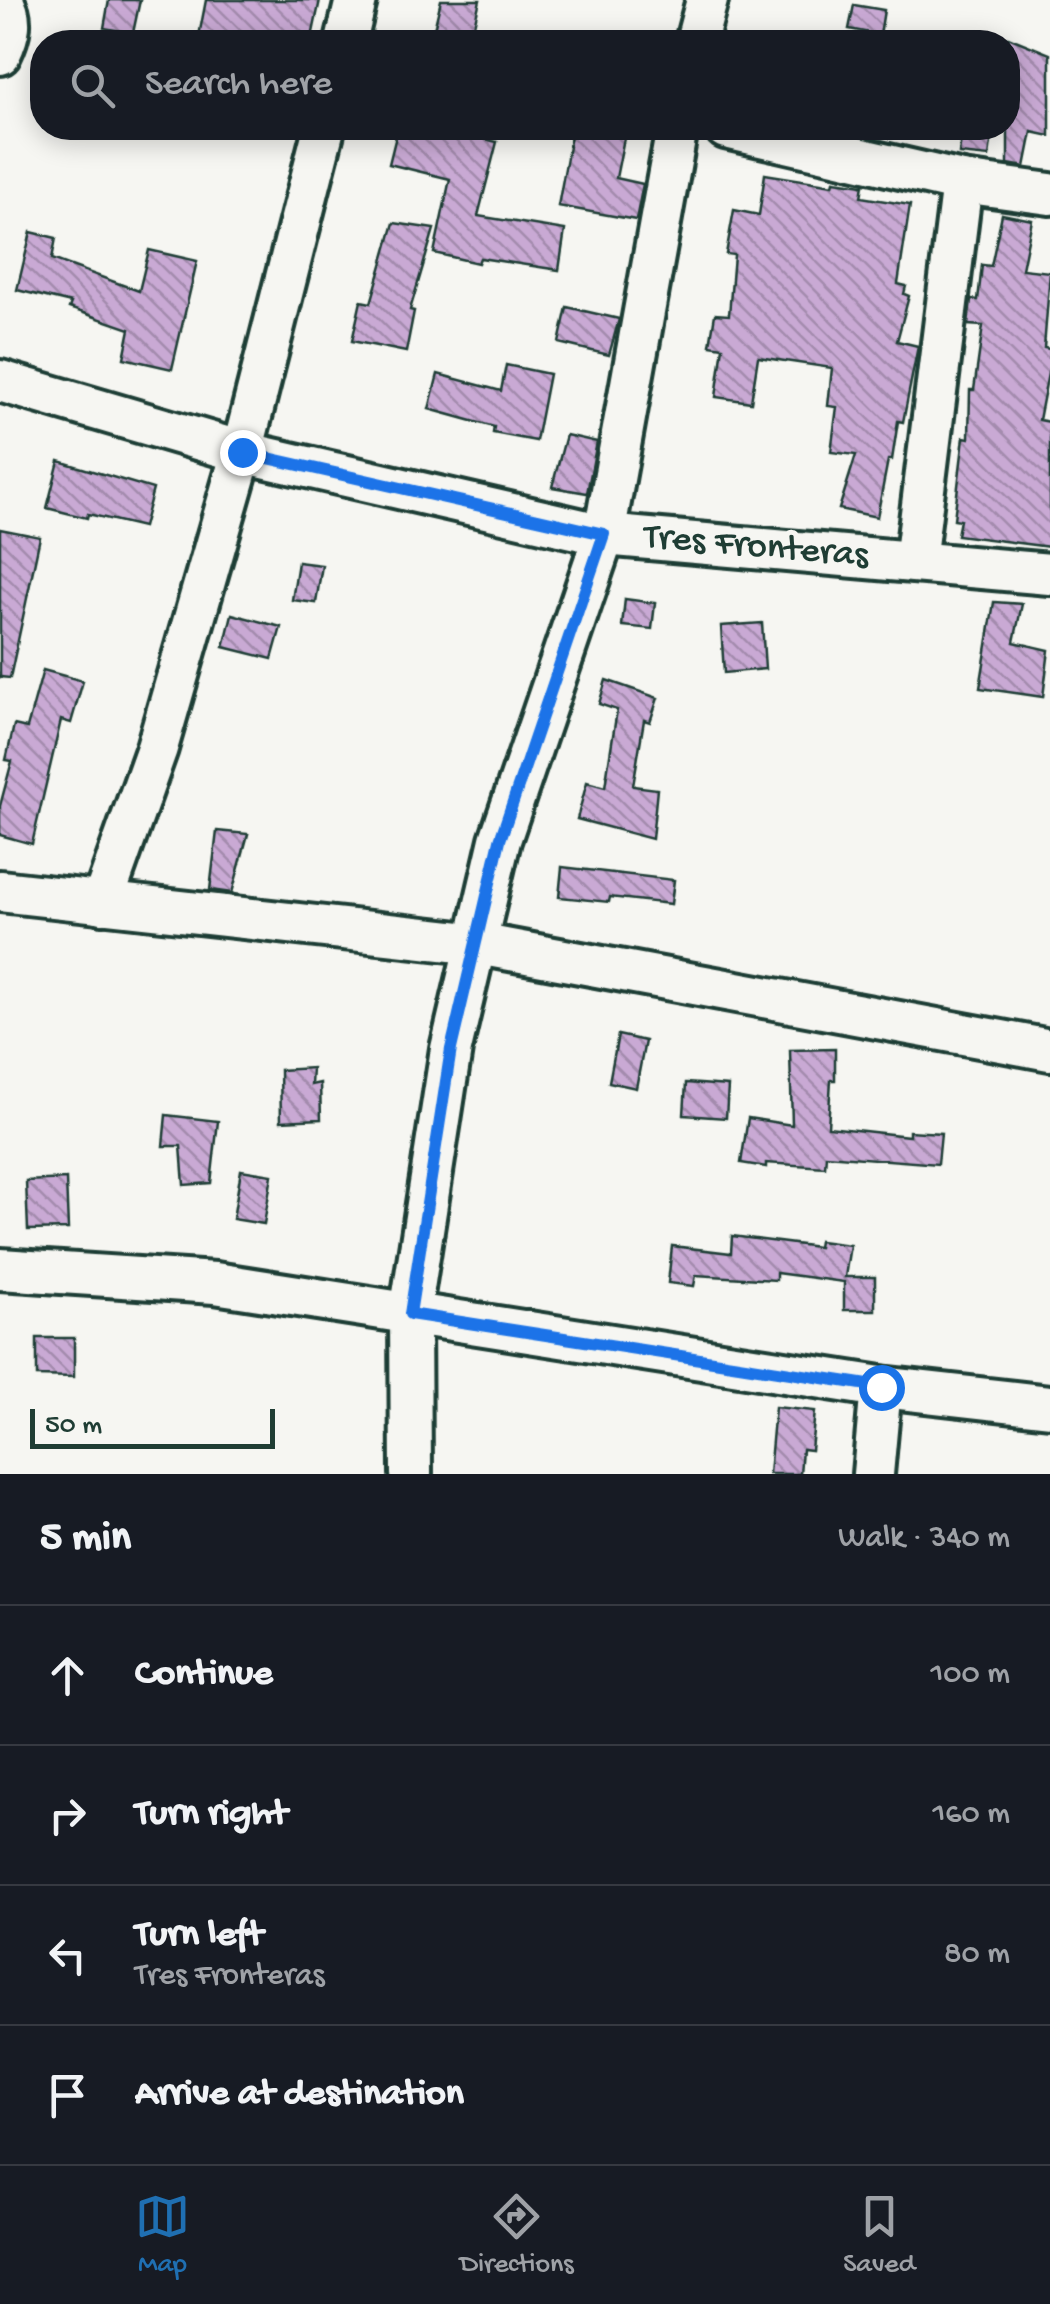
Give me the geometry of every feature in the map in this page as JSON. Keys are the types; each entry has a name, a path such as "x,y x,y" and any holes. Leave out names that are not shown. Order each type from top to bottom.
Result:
{"street":[{"path":"0,54 10,32 2,0"},
{"path":"349,30 356,0"},
{"path":"699,30 707,0"},
{"path":"102,902 157,748 242,452 321,140"},
{"path":"411,1474 410,1314 451,1049 500,840 604,534 674,140"},
{"path":"778,140 962,182 1050,194"},
{"path":"915,562 962,182"},
{"name":"Tres Fronteras","path":"0,381 242,452 604,534 1050,574"},
{"path":"0,890 478,944 1050,1050"},
{"path":"0,1269 215,1283 881,1387 1050,1406"},
{"path":"873,1474 881,1387"}],"building":[{"path":"109,0 140,0 134,30 104,28"},
{"path":"206,0 320,0 314,30 200,30"},
{"path":"441,0 480,0 473,30 434,30"},
{"path":"854,5 884,10 881,30 849,29"},
{"path":"1020,42 1050,54 1050,136 1032,132 1025,167 1008,164 1008,140 1020,140"},
{"path":"395,140 497,142 478,216 565,230 559,270 480,258 478,263 434,253 450,179 389,164"},
{"path":"570,140 624,140 616,178 643,184 636,220 558,206"},
{"path":"961,140 991,140 989,157 959,154"},
{"path":"765,174 833,185 834,181 863,185 861,197 910,205 898,284 906,286 904,294 909,296 897,341 918,346 903,422 898,421 877,517 839,509 856,455 831,452 837,407 828,406 832,368 758,357 751,402 716,397 723,347 710,345 715,314 729,315 734,255 726,254 734,210 759,215"},
{"path":"1002,214 1032,220 1022,269 1050,272 1044,348 1050,349 1050,363 1039,420 1050,422 1050,547 957,535 960,520 954,519 964,437 969,438 970,390 974,390 983,326 968,325 971,299 978,300 982,265 991,266"},
{"path":"394,223 434,229 410,310 414,311 406,352 352,341 361,301 371,303"},
{"path":"31,232 56,238 52,259 139,291 149,250 197,261 172,369 124,358 130,329 69,308 71,303 17,290"},
{"path":"567,307 619,319 609,355 559,343"},
{"path":"506,365 549,374 536,441 493,433 494,427 429,409 438,374 501,391"},
{"path":"566,435 597,442 587,493 552,487"},
{"path":"59,461 153,489 143,527 47,508"},
{"path":"0,529 40,537 10,678 0,677"},
{"path":"298,562 322,565 316,603 292,600"},
{"path":"625,599 655,603 652,629 622,626"},
{"path":"994,602 1022,604 1014,642 1049,650 1043,697 980,688"},
{"path":"232,614 281,627 272,659 224,647"},
{"path":"762,623 765,669 724,673 721,626"},
{"path":"43,670 83,681 71,723 61,720 32,844 0,835 0,806 12,761 6,760 14,725 27,728"},
{"path":"606,680 658,698 650,722 644,720 633,786 657,789 652,839 577,819 587,782 605,787 617,710 599,704"},
{"path":"217,831 248,834 232,893 210,890"},
{"path":"562,867 674,880 671,904 610,897 609,902 559,897"},
{"path":"618,1035 645,1041 636,1088 609,1082"},
{"path":"835,1049 828,1127 909,1136 909,1131 941,1133 938,1164 826,1155 825,1167 741,1163 748,1118 792,1125 790,1050"},
{"path":"312,1068 311,1085 320,1083 321,1119 281,1121 280,1070"},
{"path":"686,1083 728,1086 726,1118 684,1115"},
{"path":"166,1115 218,1121 211,1183 184,1185 181,1146 163,1146"},
{"path":"241,1170 272,1175 264,1224 233,1219"},
{"path":"66,1179 68,1229 28,1230 26,1181"},
{"path":"732,1236 818,1247 819,1241 850,1245 845,1277 875,1277 875,1310 844,1310 844,1282 776,1273 776,1280 696,1275 694,1286 668,1283 672,1246 731,1253"},
{"path":"37,1338 74,1338 74,1377 37,1376"},
{"path":"775,1407 815,1411 811,1450 802,1449 800,1474 769,1474"}],"route":[{"path":"242,452 604,534 500,840 451,1049 410,1314 881,1387"}]}
